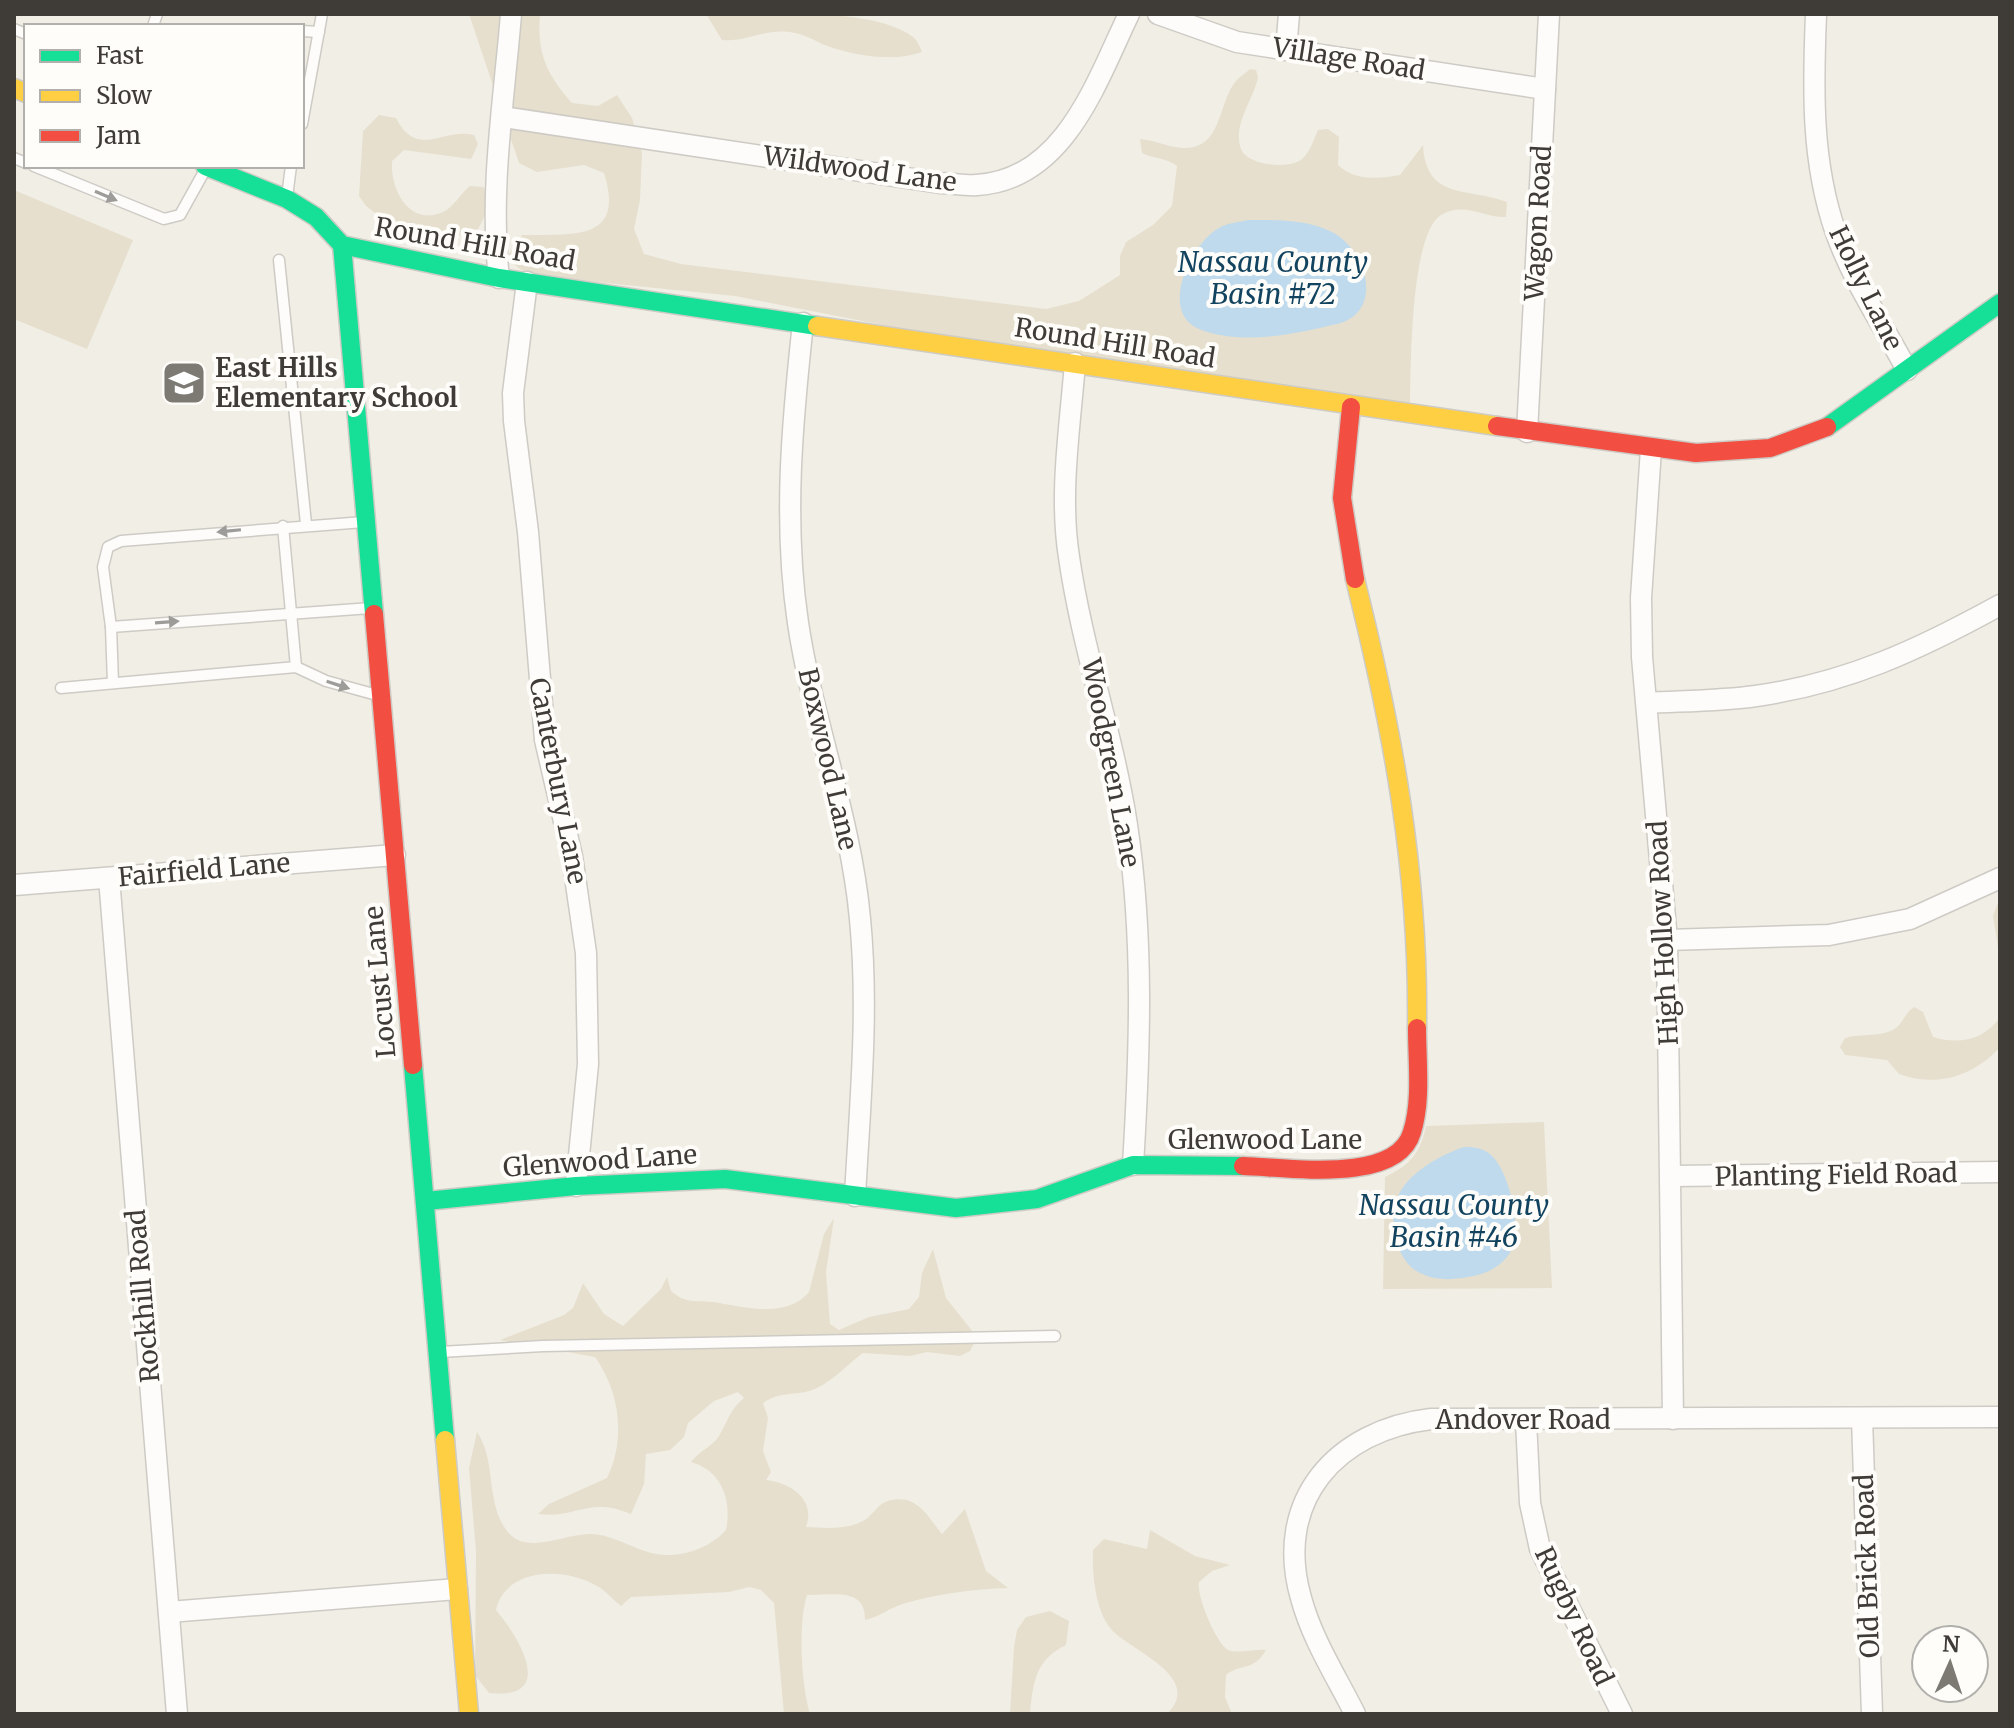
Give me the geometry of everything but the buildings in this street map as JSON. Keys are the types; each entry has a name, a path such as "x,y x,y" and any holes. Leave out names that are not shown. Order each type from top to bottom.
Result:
{"street":[{"path":"499,278 494,236 511,14"},
{"name":"Wildwood Lane","path":"503,117 940,183 978,185 1024,171 1062,141 1086,101 1129,14"},
{"name":"Village Road","path":"1158,14 1208,34 1286,50 1545,89"},
{"path":"1286,50 1289,14"},
{"name":"Wagon Road","path":"1527,432 1549,14"},
{"name":"Holly Lane","path":"1816,14 1813,109 1822,183 1848,261 1907,370"},
{"name":"Round Hill Road","path":"211,168 287,199 316,217 342,245 499,278 1351,407 1651,449 1737,453 1801,439 1834,424 2000,303"},
{"name":"Locust Lane","path":"342,245 469,1714"},
{"name":"Canterbury Lane","path":"527,282 513,393 514,421 528,532 545,740 558,809 572,856 586,953 588,1064 576,1186"},
{"name":"Boxwood Lane","path":"803,323 792,428 789,528 798,624 842,802 860,918 865,1030 855,1196"},
{"name":"Woodgreen Lane","path":"1075,363 1065,502 1068,555 1113,745 1136,904 1141,1038 1133,1165"},
{"name":"Glenwood Lane","path":"426,1201 576,1186 725,1179 956,1208 1005,1205 1037,1199 1133,1165 1368,1168 1397,1156 1412,1131 1418,1011 1412,881 1390,723 1343,525 1343,475 1351,407"},
{"name":"High Hollow Road","path":"1651,449 1641,598 1667,940 1673,1419"},
{"path":"1647,703 1754,697 1820,684 1906,655 2000,605"},
{"name":"Fairfield Lane","path":"14,885 395,855"},
{"name":"Rockhill Road","path":"109,878 177,1714"},
{"path":"1667,940 1829,935 1910,919 2000,878"},
{"name":"Planting Field Road","path":"1672,1176 2000,1172"},
{"name":"Andover Road","path":"1355,1714 1311,1628 1300,1595 1296,1566 1298,1528 1306,1498 1331,1461 1355,1442 1380,1429 1431,1419 2000,1417"},
{"name":"Old Brick Road","path":"1862,1418 1872,1714"},
{"name":"Rugby Road","path":"1526,1420 1530,1503 1540,1549 1622,1714"},
{"path":"169,1612 457,1589"}],"lane":[{"path":"304,113 322,14"},
{"path":"304,31 319,32"},
{"path":"39,168 164,219 180,215 205,168"},
{"path":"287,199 291,168"},
{"path":"279,260 306,524"},
{"path":"113,683 111,627 103,567 108,547 121,541 366,521"},
{"path":"283,526 296,667"},
{"path":"111,627 374,608"},
{"path":"61,688 296,667 326,681 381,695"},
{"path":"438,1352 543,1346 1055,1336"}],"shaded area":[{"path":"469,14 540,14 540,41 545,62 572,103 598,106 617,95 632,118 642,153 640,200 634,229 644,254 681,264 1046,309 1079,301 1120,275 1120,256 1126,242 1153,225 1172,206 1177,166 1142,153 1140,139 1182,148 1205,142 1217,124 1230,91 1250,69 1256,70 1258,77 1239,131 1241,149 1245,155 1270,164 1297,162 1308,152 1318,130 1328,129 1339,137 1338,165 1351,174 1367,178 1400,175 1423,145 1426,163 1441,184 1507,202 1506,217 1466,210 1449,211 1441,215 1431,228 1417,277 1410,415 1075,363 735,296 546,277 519,268 509,254 522,235 575,233 590,230 601,223 607,212 609,196 604,173 584,165 537,172 519,163"},
{"path":"706,14 814,14 871,20 913,37 922,52 900,57 864,55 784,32 722,40"},
{"path":"379,115 396,118 404,130 422,140 474,135 478,144 471,159 404,150 392,161 392,172 404,203 420,214 443,212 470,186 483,187 490,193 489,208 477,231 439,240 395,228 366,206 359,196 363,131"},
{"path":"14,190 133,240 87,349 14,319"},
{"path":"2000,897 2000,960 1993,916"},
{"path":"1914,1007 1923,1012 1933,1037 1942,1039 1961,1040 1979,1036 2000,1017 2000,1047 1967,1072 1927,1080 1899,1074 1887,1060 1845,1055 1840,1047 1845,1038 1892,1030"},
{"path":"1544,1122 1552,1288 1383,1289 1385,1177 1413,1158 1426,1126"},
{"path":"834,1218 826,1272 830,1324 839,1330 869,1317 909,1309 919,1297 922,1273 933,1249 946,1298 977,1337 970,1351 960,1356 927,1352 910,1356 863,1353 836,1376 813,1390 778,1396 763,1403 768,1418 763,1451 771,1472 766,1480 785,1485 800,1494 808,1509 806,1527 850,1526 866,1519 884,1503 898,1499 914,1503 942,1534 965,1509 986,1571 1008,1588 930,1597 900,1605 865,1620 864,1609 853,1597 807,1595 802,1622 802,1654 810,1714 784,1714 774,1603 761,1590 749,1587 729,1592 631,1597 621,1606 600,1588 584,1580 553,1574 538,1575 511,1585 496,1610 522,1651 527,1678 522,1687 510,1693 489,1693 475,1675 476,1552 469,1468 477,1432 487,1456 500,1520 515,1538 535,1543 579,1535 599,1535 655,1554 673,1555 706,1545 726,1530 727,1508 722,1488 710,1472 691,1462 716,1440 732,1411 744,1398 738,1392 714,1401 688,1423 684,1437 670,1450 646,1454 644,1484 631,1514 593,1507 563,1514 538,1514 549,1504 607,1478 617,1448 615,1400 595,1357 500,1340 564,1315 573,1308 583,1283 604,1314 623,1326 661,1289 667,1277 671,1291 686,1300 763,1309 788,1306 809,1292 824,1234"},
{"path":"1150,1530 1195,1556 1230,1565 1212,1571 1199,1582 1208,1618 1228,1650 1266,1650 1252,1665 1226,1675 1225,1697 1232,1714 1167,1714 1176,1701 1177,1688 1171,1676 1111,1629 1101,1612 1094,1580 1093,1550 1104,1539 1147,1549"},
{"path":"1050,1611 1069,1621 1066,1645 1042,1665 1035,1682 1030,1714 1010,1714 1017,1630 1026,1617"}],"water":[{"name":"Nassau County Basin #72","path":"1248,220 1312,225 1332,232 1344,241 1362,266 1366,280 1366,294 1361,307 1352,317 1337,324 1268,337 1216,334 1199,329 1187,320 1181,308 1180,294 1183,278 1198,248 1219,228"},
{"name":"Nassau County Basin #46","path":"1464,1147 1486,1151 1504,1174 1515,1214 1515,1239 1504,1260 1487,1272 1456,1279 1432,1277 1411,1267 1399,1249 1394,1225 1396,1202 1406,1184 1420,1170"}],"traffic: fast":[{"path":"210,168 287,199 316,217 342,245 499,278 817,326"},
{"path":"342,245 374,614"},
{"path":"1827,427 2000,303"},
{"path":"413,1065 445,1440"},
{"path":"426,1201 576,1186 725,1179 956,1208 1037,1199 1133,1165 1243,1166"}],"traffic: slow":[{"path":"14,88 24,92"},
{"path":"817,326 1497,426"},
{"path":"1355,579 1381,691 1401,802 1414,913 1417,1028"},
{"path":"445,1440 469,1714"}],"traffic: jam":[{"path":"1351,407 1342,498 1355,579"},
{"path":"1497,426 1696,453 1770,448 1827,427"},
{"path":"374,614 413,1065"},
{"path":"1243,1166 1338,1169 1385,1160 1402,1149 1412,1132 1417,1107 1417,1028"}],"place":[{"name":"East Hills Elementary School","path":"184,383"}]}
